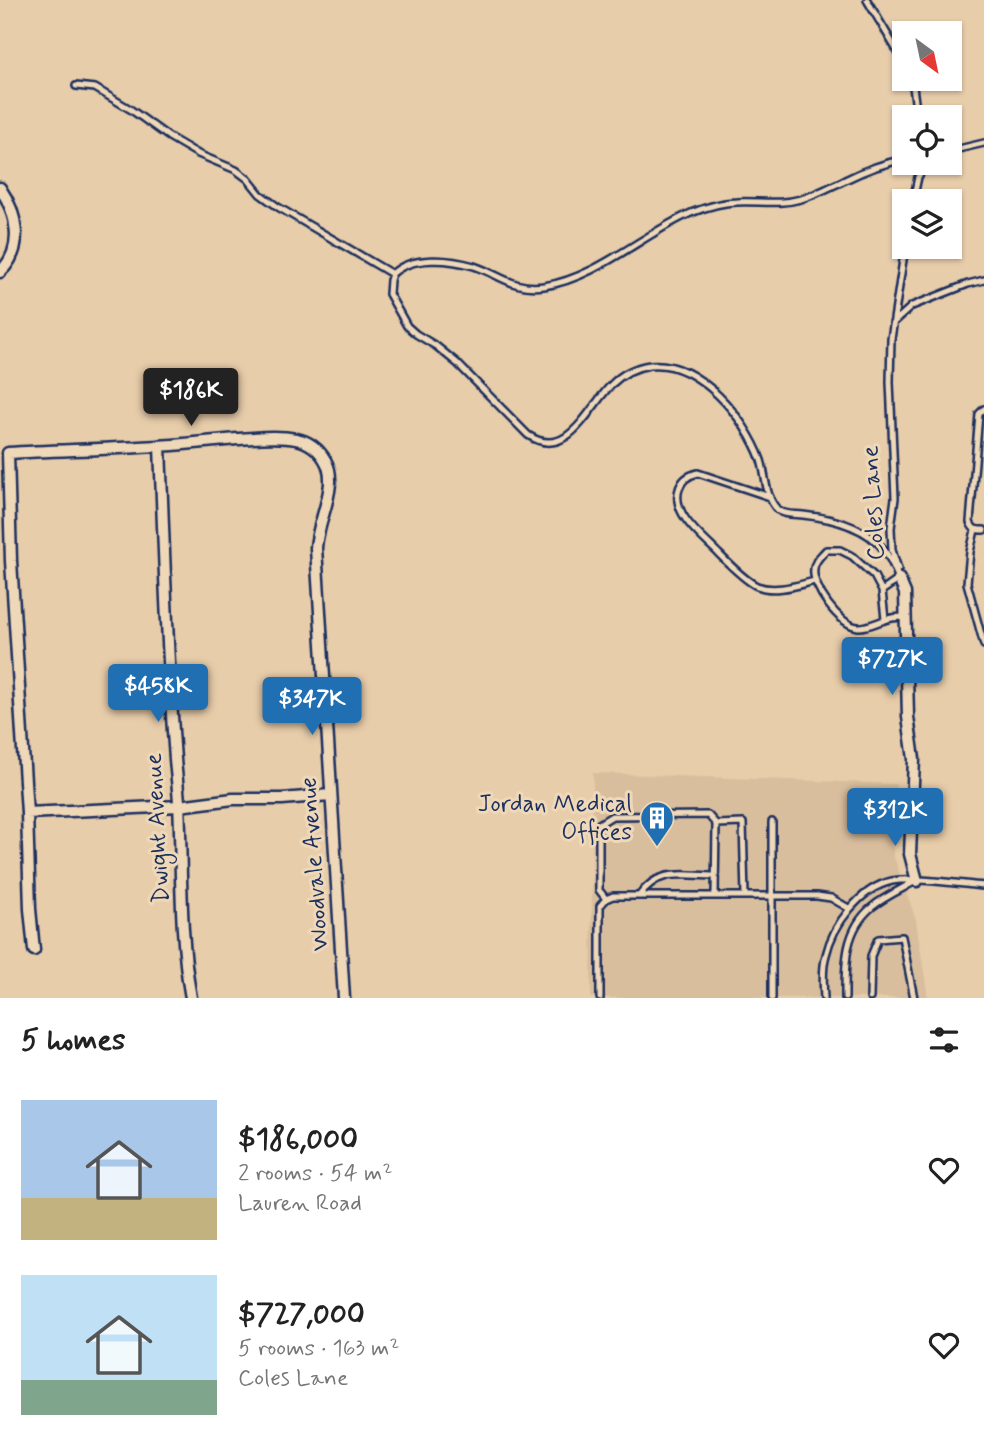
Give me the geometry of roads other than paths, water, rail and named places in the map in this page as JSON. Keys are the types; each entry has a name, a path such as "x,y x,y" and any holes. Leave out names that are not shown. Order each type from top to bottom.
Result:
{"street":[{"path":"0,188 8,200 16,234 14,250 7,266 0,272"},
{"name":"Woodvale Avenue","path":"160,446 262,437 297,439 310,444 327,462 330,476 328,496 316,548 344,998"},
{"path":"34,950 11,561 8,453 160,446"},
{"name":"Dwight Avenue","path":"160,446 185,948 191,998"},
{"name":"Coles Lane","path":"899,579 905,593 908,717 914,759 910,854 917,881"},
{"path":"27,813 330,795"}],"lane":[{"path":"867,0 892,42"},
{"path":"76,86 95,88 198,154 236,170 269,201 392,274"},
{"path":"962,148 984,143"},
{"path":"882,591 899,579 884,549 847,525 829,519 781,512 776,508 770,497 759,455 746,429 730,407 687,373 654,365 625,373 611,384 588,415 561,440 550,444 528,435 457,363 407,326 389,295 392,274 415,262 444,261 474,266 520,285 533,287 552,284 590,270 675,221 702,209 728,202 781,202 801,199 858,174 892,163"},
{"name":"Coles Lane","path":"899,579 892,550 891,528 895,498 890,382 891,339 903,259"},
{"path":"893,323 912,306 984,280"},
{"path":"984,409 979,414 970,522 975,530 984,530"},
{"path":"770,497 698,473 690,475 681,483 678,491 680,509 688,522 730,565 756,585 769,589 815,581"},
{"path":"975,530 967,583 984,645"},
{"path":"885,619 882,591 874,576 852,556 840,550 825,550 817,559 815,581 820,593 848,624 858,627 885,619 906,617"},
{"path":"606,899 599,890 598,824 612,816 708,815 716,824 715,896"},
{"path":"772,822 772,998"},
{"path":"716,824 743,823 745,896"},
{"path":"638,896 646,885 661,876 715,876"},
{"path":"824,998 825,958 830,938 861,897 891,881 984,886"},
{"path":"845,998 847,947 861,919 880,901 917,881"},
{"path":"600,998 600,906 613,896 817,896 831,898 850,909"},
{"path":"870,998 871,956 878,939 902,937 914,998"}],"place":[{"name":"Jordan Medical Offices","path":"657,848"}]}
